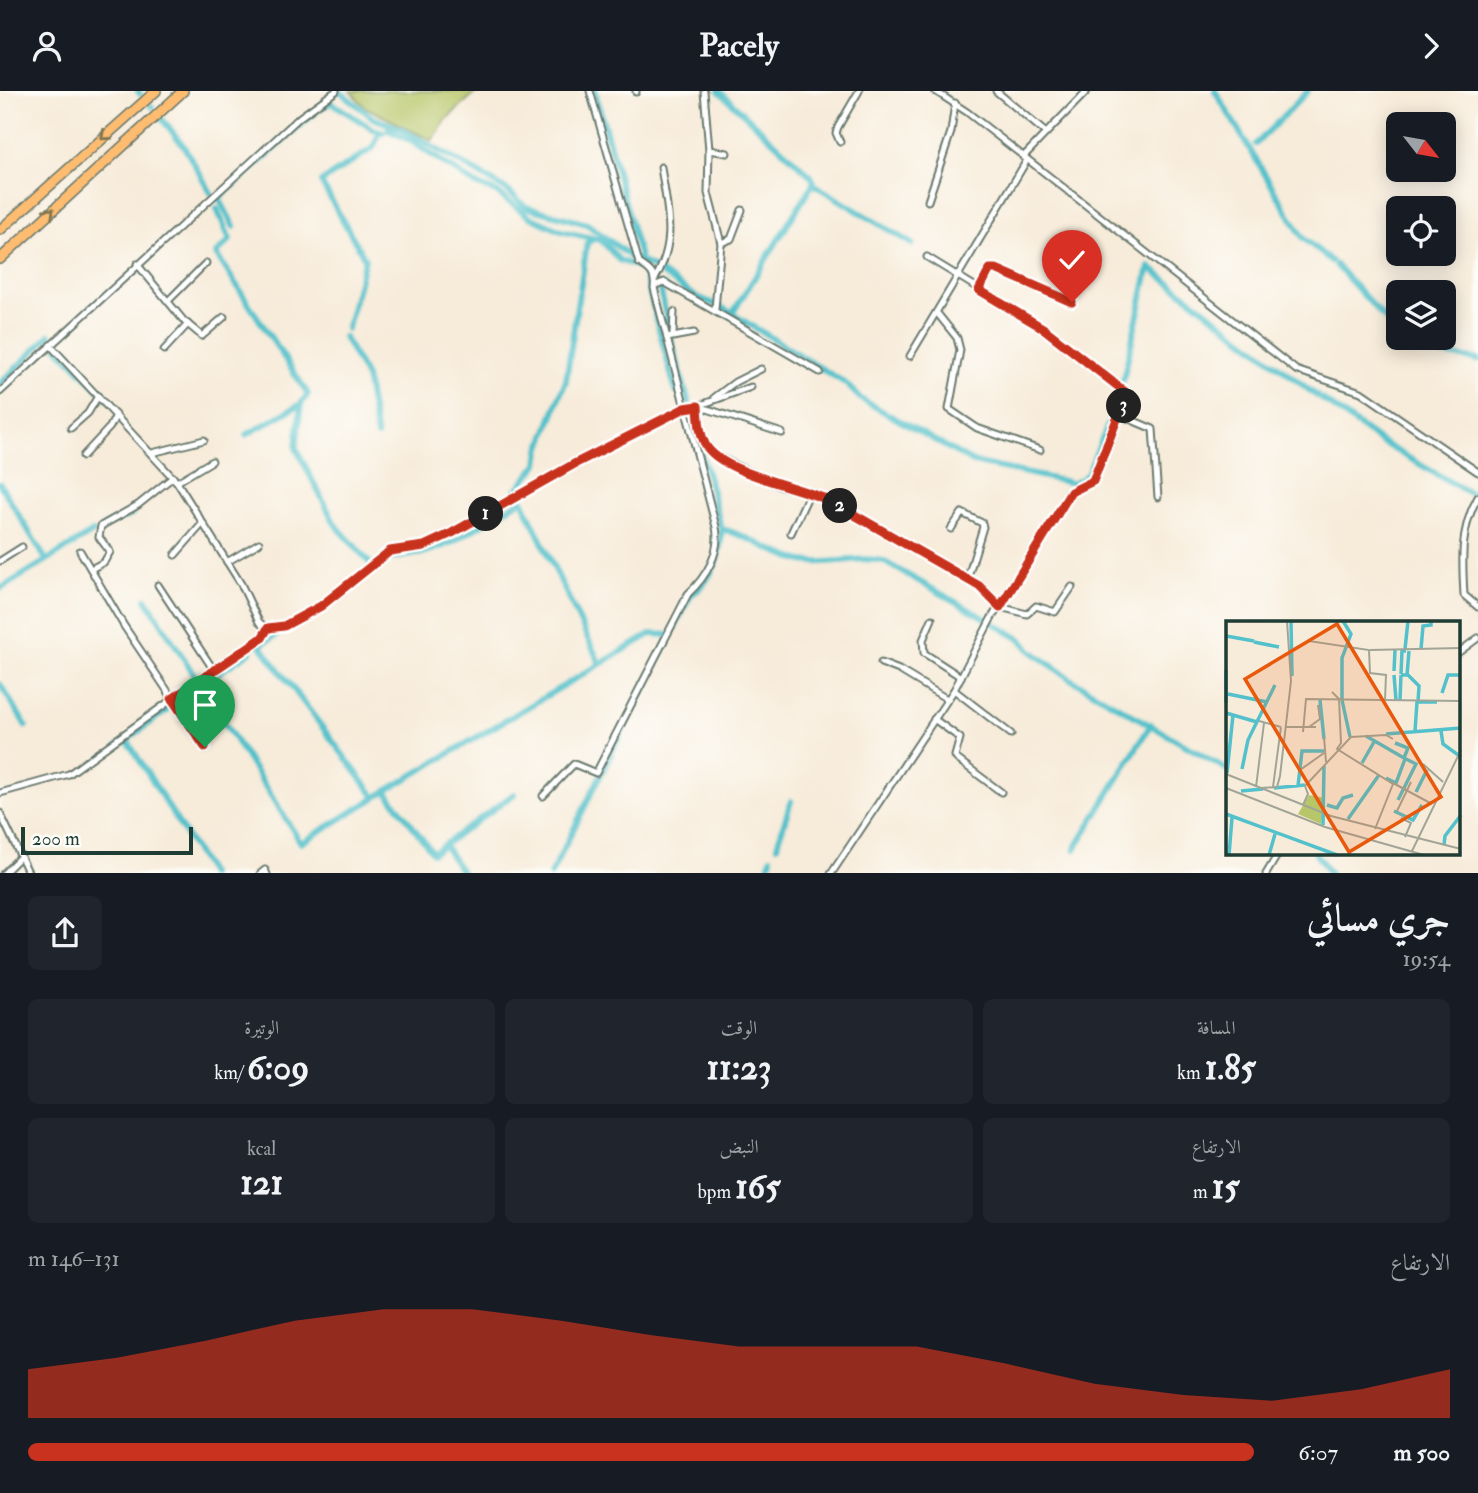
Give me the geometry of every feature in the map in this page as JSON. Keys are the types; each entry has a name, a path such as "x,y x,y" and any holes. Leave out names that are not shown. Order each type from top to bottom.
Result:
{"highway":[{"path":"0,230 156,91"},
{"path":"0,259 183,91"}],"street":[{"path":"0,392 300,117 336,91"},
{"path":"590,91 639,263 652,272 655,279"},
{"path":"705,91 709,150 708,193 721,243 715,309"},
{"path":"840,142 836,133 838,127 859,91"},
{"path":"935,91 955,103 1296,370 1360,393 1478,472"},
{"path":"996,91 1046,133"},
{"path":"910,356 959,278 1025,158 1087,91"},
{"path":"928,201 951,132 955,103"},
{"path":"709,150 727,153"},
{"path":"543,796 574,764 593,774 600,768 688,594 707,573 718,544 670,336 654,288 655,279 668,255 671,236 661,167"},
{"path":"721,243 731,239 741,210"},
{"path":"831,873 954,690 1000,607 1071,492 1093,481 1126,402 1124,391 1043,328 927,257"},
{"path":"167,301 206,263"},
{"path":"137,264 167,301 202,336 224,317"},
{"path":"979,290 990,269 996,269 1072,302"},
{"path":"654,288 661,281 664,282 820,372"},
{"path":"670,336 674,312"},
{"path":"937,313 957,338 960,350 949,409 977,428 1040,450"},
{"path":"164,350 188,324"},
{"path":"670,336 694,333"},
{"path":"50,345 175,480 241,584 259,622 268,628 284,626 321,606 390,551 424,546 576,463 685,408 751,387"},
{"path":"710,402 734,382 761,369"},
{"path":"71,428 88,413 98,396"},
{"path":"698,406 782,433"},
{"path":"698,406 703,440 715,455 779,486 810,492 967,580 1000,607 1027,614 1036,606 1055,612 1072,587"},
{"path":"83,456 110,427 116,415"},
{"path":"1120,415 1153,429 1158,497"},
{"path":"152,453 204,440"},
{"path":"91,569 104,562 110,552 99,537 101,526 175,480 212,461"},
{"path":"791,533 810,492"},
{"path":"1478,497 1466,517 1462,546 1464,595 1478,607"},
{"path":"951,529 962,513 982,523 967,580"},
{"path":"175,555 203,523"},
{"path":"227,562 259,543"},
{"path":"0,561 22,547"},
{"path":"80,551 205,747"},
{"path":"159,585 213,669"},
{"path":"932,619 923,640 924,653 961,677"},
{"path":"0,793 69,774 213,669 262,638 268,628"},
{"path":"1460,651 1478,638"},
{"path":"881,663 899,670 947,699"},
{"path":"954,690 1011,734"},
{"path":"934,719 960,738 955,756 957,759 1001,792"},
{"path":"0,813 29,873"},
{"path":"3,873 21,856"},
{"path":"1266,873 1277,856"},
{"path":"260,873 265,870 268,873"}],"green space":[{"path":"350,91 477,91 447,119 432,141 365,107"}],"waterway":[{"path":"339,91 373,118 401,129 473,170 507,190 526,207 587,224 635,260"},
{"path":"595,91 641,261 658,270"},
{"path":"719,91 811,176 814,182 732,314"},
{"path":"1215,91 1303,238 1331,261"},
{"path":"1256,144 1308,91"},
{"path":"321,108 332,103 383,133"},
{"path":"234,227 219,198 318,110"},
{"path":"162,119 183,145 211,193"},
{"path":"388,130 411,141 475,184 496,192 530,217 561,231 601,240 620,261 643,268 654,309"},
{"path":"347,329 365,259 321,182 373,148 380,132"},
{"path":"813,184 912,244"},
{"path":"217,209 230,240 216,254 308,394 301,404 296,448 335,524 375,569"},
{"path":"580,290 587,243 592,240"},
{"path":"1336,265 1386,320"},
{"path":"1122,384 1149,267 1317,396"},
{"path":"660,272 695,296 714,304"},
{"path":"664,285 660,288 670,334"},
{"path":"561,393 566,381 579,293"},
{"path":"718,305 845,383 861,399 973,462 1068,482"},
{"path":"655,315 676,392"},
{"path":"0,384 50,335"},
{"path":"344,337 366,377 377,436"},
{"path":"671,339 689,404"},
{"path":"57,347 108,399"},
{"path":"1416,350 1426,351"},
{"path":"1432,352 1478,360"},
{"path":"1073,483 1088,473 1121,394"},
{"path":"514,493 538,464 540,450 560,395"},
{"path":"1322,399 1381,442 1478,498"},
{"path":"246,435 301,404"},
{"path":"690,410 710,484"},
{"path":"0,484 45,558"},
{"path":"711,488 720,524"},
{"path":"456,540 522,500 600,664"},
{"path":"105,526 132,514"},
{"path":"552,873 691,595 705,582 715,565 721,527"},
{"path":"722,529 803,561 883,561 988,620"},
{"path":"0,589 93,532"},
{"path":"427,552 453,542"},
{"path":"387,559 423,553"},
{"path":"350,589 384,561"},
{"path":"339,598 260,645 375,797"},
{"path":"146,599 301,843 386,791"},
{"path":"993,623 1022,640 1031,651 1072,680 1226,769"},
{"path":"514,794 433,853 386,791 651,634 670,635"},
{"path":"240,659 250,652"},
{"path":"207,681 235,662"},
{"path":"0,684 26,726"},
{"path":"178,702 201,685"},
{"path":"159,716 176,704"},
{"path":"117,747 155,719"},
{"path":"1075,849 1151,724"},
{"path":"127,740 209,873"},
{"path":"777,846 791,801"},
{"path":"444,845 462,873"},
{"path":"1317,856 1329,873"},
{"path":"766,873 771,858"}],"route":[{"path":"205,747 185,714 172,699 262,638 268,628 284,626 321,606 390,551 424,546 452,533 576,463 685,408 698,406 703,440 715,455 779,486 810,492 832,502 979,586 1000,607 1071,492 1093,481 1126,402 1126,396 1124,391 1043,328 979,290 990,269 996,269 1072,302"}]}
